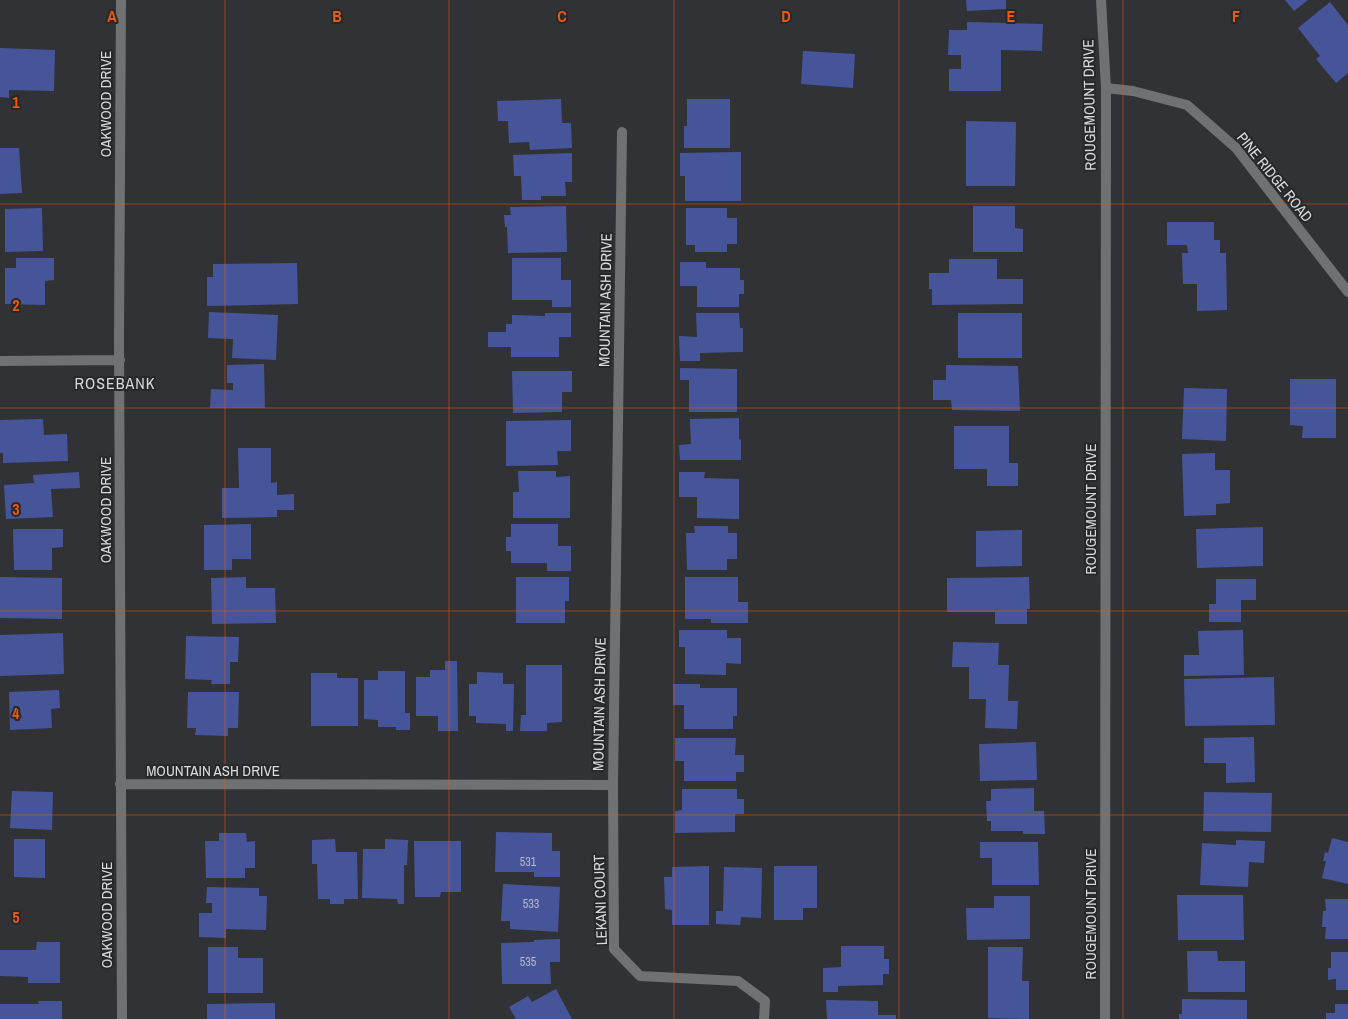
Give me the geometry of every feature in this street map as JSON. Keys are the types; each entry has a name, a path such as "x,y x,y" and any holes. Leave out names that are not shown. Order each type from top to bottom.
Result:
{"street":[{"name":"OAKWOOD DRIVE","path":"121,0 120,784 122,1019"},
{"name":"ROUGEMOUNT DRIVE","path":"1101,0 1106,88 1105,1019"},
{"name":"PINE RIDGE ROAD","path":"1106,88 1133,91 1187,105 1236,148 1348,292"},
{"name":"MOUNTAIN ASH DRIVE","path":"120,784 613,785 622,132"},
{"path":"0,361 120,360"},
{"name":"LEKANI COURT","path":"613,785 614,949 640,976 738,981 765,1001 764,1019"}],"building":[{"path":"966,0 1006,0 1006,9 967,11"},
{"path":"1285,0 1308,0 1294,11"},
{"path":"1330,2 1348,25 1348,73 1336,83 1316,59 1320,56 1298,28"},
{"path":"967,22 1043,24 1042,51 1001,50 1001,91 949,91 949,69 961,69 961,55 948,55 949,30 967,30"},
{"path":"0,48 55,50 54,91 9,90 9,98 0,97"},
{"path":"803,51 855,54 853,88 801,84"},
{"path":"561,99 562,123 571,123 572,148 530,150 529,142 509,143 508,121 498,121 497,101"},
{"path":"687,99 730,99 730,148 684,148 684,126 687,126"},
{"path":"966,121 1016,122 1015,186 966,186"},
{"path":"0,148 19,148 22,193 0,194"},
{"path":"741,152 741,201 685,201 685,176 680,176 680,153"},
{"path":"572,153 572,182 565,182 566,196 541,196 541,200 522,200 521,176 514,176 513,155"},
{"path":"566,206 567,252 508,253 507,227 505,227 504,215 511,215 510,207"},
{"path":"973,206 1015,206 1015,228 1023,229 1023,252 973,252"},
{"path":"42,208 43,251 5,252 5,209"},
{"path":"686,208 727,208 727,218 737,218 737,244 727,244 727,252 695,252 695,245 686,245"},
{"path":"1167,222 1214,222 1214,240 1220,240 1220,253 1226,253 1227,310 1197,311 1197,284 1183,284 1182,253 1188,253 1187,245 1167,245"},
{"path":"16,258 54,258 54,280 45,281 45,305 5,304 5,268 16,268"},
{"path":"512,258 561,258 561,280 571,280 571,307 552,307 552,300 512,300"},
{"path":"949,259 997,259 997,279 1023,279 1023,304 932,305 929,273 949,273"},
{"path":"680,262 706,262 706,268 740,268 740,280 744,280 744,294 739,294 739,307 697,307 697,286 680,286"},
{"path":"297,263 298,304 207,306 207,277 213,277 213,264"},
{"path":"209,312 278,315 276,360 232,358 233,339 208,338"},
{"path":"545,313 571,313 571,337 559,337 559,357 511,357 511,347 488,347 488,332 506,332 506,324 512,324 512,315 545,316"},
{"path":"696,313 739,313 740,328 743,328 743,352 700,353 700,361 680,361 679,336 697,337"},
{"path":"958,313 1022,313 1022,358 958,358"},
{"path":"264,364 265,408 210,408 211,389 233,390 233,383 227,383 227,365"},
{"path":"946,365 1018,366 1020,411 952,410 951,400 933,400 933,380 946,380"},
{"path":"680,368 737,369 737,412 689,412 689,380 680,380"},
{"path":"512,371 572,371 572,392 562,392 562,412 513,413"},
{"path":"1290,379 1336,379 1336,438 1302,438 1303,426 1290,425"},
{"path":"1184,388 1227,389 1226,441 1182,439"},
{"path":"739,418 741,460 680,460 679,445 691,444 690,419"},
{"path":"43,419 44,435 67,434 68,461 3,463 3,453 0,453 0,420"},
{"path":"571,420 571,451 557,451 558,465 506,466 506,421"},
{"path":"954,426 1009,426 1009,463 1018,463 1018,486 987,486 987,469 954,469"},
{"path":"238,448 271,448 271,483 277,482 277,495 294,494 294,510 277,510 277,517 222,518 222,488 239,488"},
{"path":"1215,453 1215,470 1230,470 1230,503 1216,504 1216,515 1184,516 1182,454"},
{"path":"518,471 556,471 556,477 570,476 570,518 513,518 513,492 519,492"},
{"path":"79,472 80,488 51,489 53,517 6,519 4,485 34,483 33,475"},
{"path":"679,472 705,472 704,478 739,479 739,519 697,518 697,497 679,497"},
{"path":"251,524 251,559 232,559 232,570 204,570 204,525"},
{"path":"511,524 558,524 558,546 571,546 571,571 547,571 547,563 511,563 511,551 506,551 506,537 511,537"},
{"path":"694,526 728,526 728,533 737,533 737,559 727,559 727,570 687,570 686,533 695,533"},
{"path":"1263,527 1263,566 1197,568 1196,529"},
{"path":"13,529 63,529 63,547 52,548 52,570 14,570"},
{"path":"1022,530 1022,566 976,567 976,531"},
{"path":"0,577 62,578 62,619 0,618"},
{"path":"246,577 246,588 275,588 276,623 212,624 211,578"},
{"path":"516,577 569,577 569,601 565,601 565,623 516,623"},
{"path":"685,577 738,577 738,602 748,602 748,623 711,623 711,619 685,619"},
{"path":"1029,577 1030,609 1027,609 1027,624 995,624 995,612 947,612 947,578"},
{"path":"1216,579 1256,579 1256,600 1241,600 1241,622 1209,622 1209,604 1216,604"},
{"path":"679,630 727,630 727,638 741,638 741,664 726,663 726,675 685,674 685,647 679,647"},
{"path":"1243,630 1244,675 1184,676 1184,655 1199,655 1198,631"},
{"path":"63,633 64,674 0,676 0,635"},
{"path":"186,636 239,637 238,662 230,662 230,684 211,684 212,680 185,679"},
{"path":"953,642 999,643 998,665 1009,665 1008,701 1018,701 1017,729 985,728 986,699 969,699 969,667 952,667"},
{"path":"445,661 457,661 458,731 438,731 438,716 416,716 416,677 430,677 430,670 445,670"},
{"path":"526,665 562,665 562,722 547,723 547,731 520,731 521,715 526,715"},
{"path":"378,671 405,671 405,713 410,713 410,730 396,730 396,727 378,727 378,720 364,719 364,680 378,680"},
{"path":"477,672 503,673 503,684 514,684 513,731 506,731 506,724 476,723 476,716 469,716 469,684 477,684"},
{"path":"311,673 337,673 337,678 358,678 358,726 311,726"},
{"path":"1274,677 1275,725 1185,726 1184,679"},
{"path":"673,684 700,684 700,688 737,688 737,716 733,716 733,729 684,729 684,705 673,705"},
{"path":"59,690 60,708 51,709 52,728 10,730 9,692"},
{"path":"188,692 239,692 238,728 228,728 228,736 195,735 196,728 187,728"},
{"path":"1254,737 1255,782 1226,783 1226,763 1204,763 1204,738"},
{"path":"675,738 736,738 735,755 744,755 744,772 736,772 736,781 684,781 684,761 675,761"},
{"path":"1036,742 1037,780 980,781 979,744"},
{"path":"1034,788 1034,811 1044,811 1045,834 1023,834 1023,831 991,831 991,821 987,821 986,801 991,801 991,789"},
{"path":"682,789 737,789 737,799 744,799 744,814 735,814 735,832 675,833 675,811 682,810"},
{"path":"12,791 53,792 52,830 10,828"},
{"path":"1204,792 1272,793 1271,832 1203,831"},
{"path":"496,832 552,833 552,851 560,851 560,877 534,877 534,872 495,872"},
{"path":"219,833 246,833 247,842 255,841 255,868 245,868 245,878 206,878 205,841 219,841"},
{"path":"1332,838 1348,842 1348,884 1322,878 1326,861 1323,861 1325,852 1328,853"},
{"path":"14,839 45,839 45,878 14,877"},
{"path":"335,839 336,852 357,852 358,899 344,899 344,904 330,904 330,899 318,899 317,864 312,864 312,840"},
{"path":"385,839 408,840 407,865 404,865 404,904 398,904 397,899 362,898 363,849 385,849"},
{"path":"1236,840 1265,841 1264,863 1249,862 1248,887 1200,885 1202,843 1236,845"},
{"path":"414,841 461,841 461,892 441,892 440,897 415,897"},
{"path":"980,842 1038,842 1039,885 992,885 992,858 980,858"},
{"path":"709,866 709,925 672,925 672,910 665,909 664,877 672,877 672,867"},
{"path":"774,866 817,866 817,908 803,908 803,920 774,920"},
{"path":"724,867 762,868 761,918 741,917 740,925 716,924 716,911 723,911"},
{"path":"503,884 560,887 558,932 510,929 510,921 501,921"},
{"path":"207,887 259,888 259,896 267,896 266,930 226,929 226,938 199,937 199,913 212,913 212,903 206,903"},
{"path":"1177,895 1243,895 1244,940 1178,940"},
{"path":"994,896 1030,896 1030,939 967,940 966,908 994,908"},
{"path":"1325,899 1348,899 1348,939 1325,939 1326,927 1322,927 1323,911 1326,911"},
{"path":"560,939 560,962 550,962 551,984 502,984 501,943"},
{"path":"37,942 60,942 60,983 28,983 28,977 0,976 0,950 36,950"},
{"path":"841,946 884,946 884,959 889,959 889,974 883,974 883,985 838,986 838,992 823,992 823,968 841,967"},
{"path":"208,947 238,947 238,958 263,958 263,993 208,993"},
{"path":"988,947 1023,947 1022,981 1029,981 1029,1019 988,1018"},
{"path":"1187,951 1217,951 1218,961 1245,961 1245,992 1188,992"},
{"path":"1331,952 1348,952 1348,990 1336,990 1336,979 1328,980 1328,968 1331,968"},
{"path":"556,989 572,1019 516,1019 509,1007 528,996 532,1002"},
{"path":"1182,999 1247,1000 1247,1019 1179,1019 1179,1014 1182,1014"},
{"path":"826,1000 878,1001 878,1015 896,1015 896,1019 827,1019"},
{"path":"38,1001 62,1001 62,1019 0,1019 0,1004 39,1004"},
{"path":"275,1003 275,1019 207,1019 207,1004"},
{"path":"1335,1004 1348,1004 1348,1019 1326,1019 1326,1013 1335,1013"}],"district":[{"name":"ROSEBANK","path":"115,383"}]}
